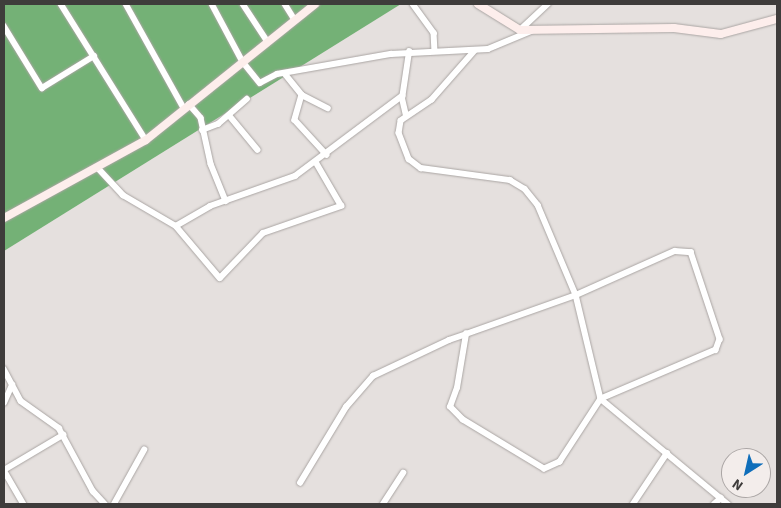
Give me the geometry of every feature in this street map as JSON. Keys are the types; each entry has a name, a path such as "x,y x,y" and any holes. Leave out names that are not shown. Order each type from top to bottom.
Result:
{"main road":[{"path":"4,218 146,140 315,4"},
{"path":"478,4 520,30 674,28 721,34 777,19"}],"street":[{"path":"61,4 146,140"},
{"path":"126,4 187,106 201,118 202,130 226,201"},
{"path":"212,4 243,62 260,83 277,74 286,75 409,52 476,51 501,45 532,30"},
{"path":"243,4 268,42"},
{"path":"285,4 295,20"},
{"path":"413,4 434,33 435,51"},
{"path":"520,30 548,4"},
{"path":"4,26 42,88 94,56"},
{"path":"406,116 432,100 476,51"},
{"path":"409,52 402,96 406,116 399,133 408,159 421,168 510,180 525,189 538,205 576,295 601,399 728,504"},
{"path":"286,75 302,95 328,108"},
{"path":"302,95 295,120 326,155"},
{"path":"176,226 226,201 286,181 316,163 402,96"},
{"path":"202,130 211,128 247,99"},
{"path":"229,115 258,150"},
{"path":"98,168 123,195 176,226 220,278 263,232 341,206 316,163"},
{"path":"300,483 346,407 373,376 466,334 576,295 675,251 691,252 720,339 716,350 601,399 560,462 544,469 463,420 450,407 458,388 466,334"},
{"path":"4,369 21,402 56,424 93,491 105,504"},
{"path":"4,404 12,386"},
{"path":"24,504 4,470 63,435"},
{"path":"114,504 144,450"},
{"path":"633,504 667,453"},
{"path":"383,504 403,473"},
{"path":"714,504 721,498"}],"green space":[{"path":"4,4 401,4 4,251"}]}
